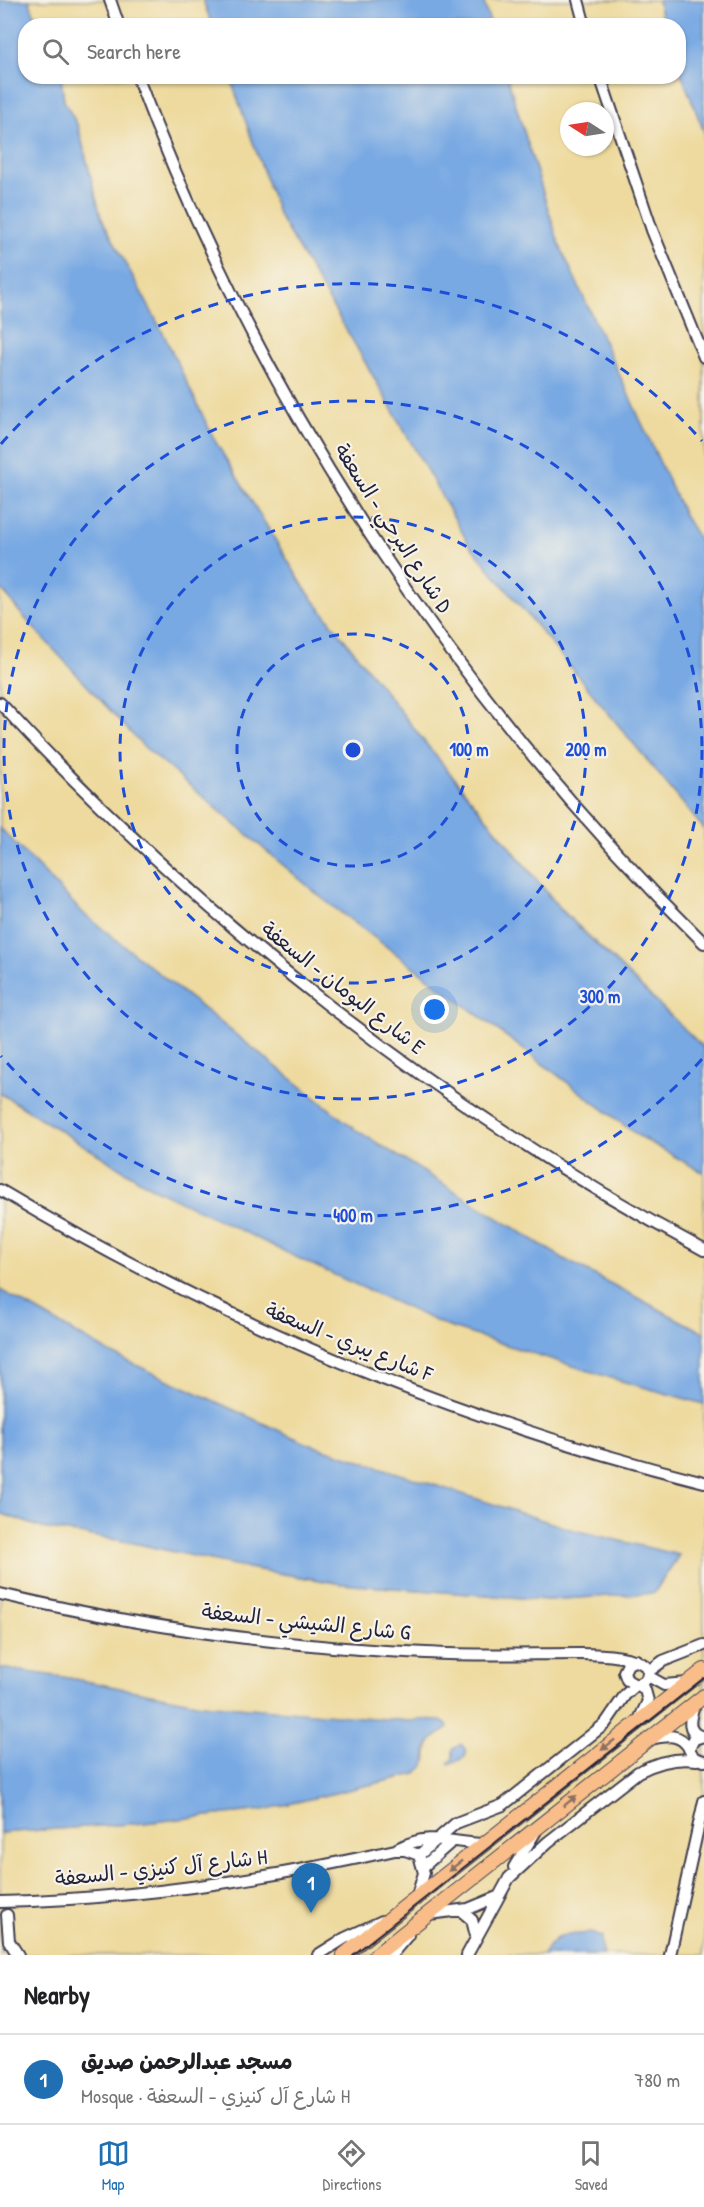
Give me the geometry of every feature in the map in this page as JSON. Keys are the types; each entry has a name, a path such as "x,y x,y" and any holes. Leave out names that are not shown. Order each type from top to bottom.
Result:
{"main road":[{"path":"344,1955 704,1670"},
{"path":"376,1955 699,1700"}],"street":[{"path":"110,0 116,18"},
{"path":"578,0 583,18"},
{"name":"شارع البرحي - السعفة D","path":"140,84 181,183 239,306 309,434 365,525 441,637 530,752 619,855 704,943"},
{"path":"603,84 652,230 704,357"},
{"name":"شارع البومان - السعفة E","path":"0,703 72,778 146,849 222,918 319,998 401,1059 495,1124 591,1186 704,1250"},
{"name":"شارع يبري - السعفة F","path":"0,1190 135,1266 235,1316 326,1356 418,1393 521,1429 606,1456 704,1482"},
{"name":"شارع الشيشي - السعفة G","path":"0,1593 142,1623 283,1643 426,1653 597,1654 638,1661 663,1661"},
{"path":"417,1896 423,1879 424,1866 419,1855 436,1839 462,1820 503,1805 600,1729 609,1720 628,1691 644,1682 648,1674 663,1661 704,1645"},
{"path":"611,1656 625,1673 629,1682 645,1690 648,1701 637,1723"},
{"path":"620,1703 625,1673 630,1662 638,1661 646,1665 648,1674 664,1685 688,1683"},
{"path":"699,1700 690,1725 693,1732 702,1736"},
{"path":"650,1739 676,1736 684,1741 691,1756 701,1763"},
{"path":"509,1878 537,1851 631,1776 654,1764 684,1755 694,1739 702,1736"},
{"path":"673,1760 701,1763"},
{"path":"670,1955 704,1801"},
{"path":"466,1955 538,1828"},
{"path":"436,1839 449,1844 481,1847"},
{"path":"436,1839 481,1847"},
{"name":"شارع آل كنيزي - السعفة H","path":"0,1902 97,1897 268,1876 395,1850 415,1842 436,1839"},
{"path":"424,1866 449,1844"},
{"name":"شارع آل كنيزي - السعفة H","path":"395,1850 405,1850 419,1855"},
{"path":"391,1955 423,1917 476,1907 498,1896"},
{"path":"460,1910 472,1920 476,1936"},
{"path":"7,1915 9,1941 18,1955"},
{"path":"318,1955 360,1931 391,1918"}],"sand":[{"path":"29,0 203,0 209,18 35,18"},
{"path":"483,0 658,0 662,18 489,18"},
{"path":"62,84 232,84 279,216 469,544 704,829 704,1048 560,908 423,740 305,589 215,441 163,333 101,217 78,126 64,101"},
{"path":"509,84 685,84 704,132 704,548 685,517 559,244"},
{"path":"0,587 22,615 142,745 323,899 639,1136 704,1173 704,1333 564,1259 356,1130 84,914 0,828"},
{"path":"0,1093 149,1186 449,1327 618,1380 704,1404 704,1955 602,1955 603,1950 585,1940 563,1935 549,1945 543,1955 0,1955 0,1833 143,1823 263,1810 415,1774 427,1760 431,1741 447,1730 436,1720 409,1721 201,1704 69,1678 0,1668 0,1513 42,1528 129,1542 248,1568 342,1584 547,1600 654,1593 679,1555 570,1529 308,1444 112,1354 0,1290"}],"water":[{"path":"0,0 29,0 35,18 18,18 18,84 62,84 64,101 78,126 101,217 163,333 215,441 305,589 559,908 704,1048 704,1173 639,1136 323,899 142,745 22,615 0,587"},
{"path":"203,0 483,0 489,18 209,18"},
{"path":"658,0 704,0 704,132 685,84 686,18 662,18"},
{"path":"232,84 509,84 559,244 685,517 704,548 704,829 469,544 279,216"},
{"path":"0,828 84,914 356,1130 564,1259 704,1333 704,1404 618,1380 449,1327 304,1261 149,1186 0,1093"},
{"path":"0,1290 112,1354 308,1444 570,1529 679,1555 654,1593 547,1600 343,1584 248,1568 129,1542 42,1528 0,1513"},
{"path":"0,1668 69,1678 201,1704 409,1721 437,1720 449,1728 430,1742 425,1764 415,1774 263,1810 143,1823 0,1833"},
{"path":"461,1744 467,1751 465,1757 450,1765 453,1759 453,1749"},
{"path":"591,1933 602,1937 602,1955 543,1955 557,1938"}],"railway":[{"path":"353,1955 704,1678"}],"place":[{"name":"مسجد عبدالرحمن صديق","path":"311,1913"}]}
